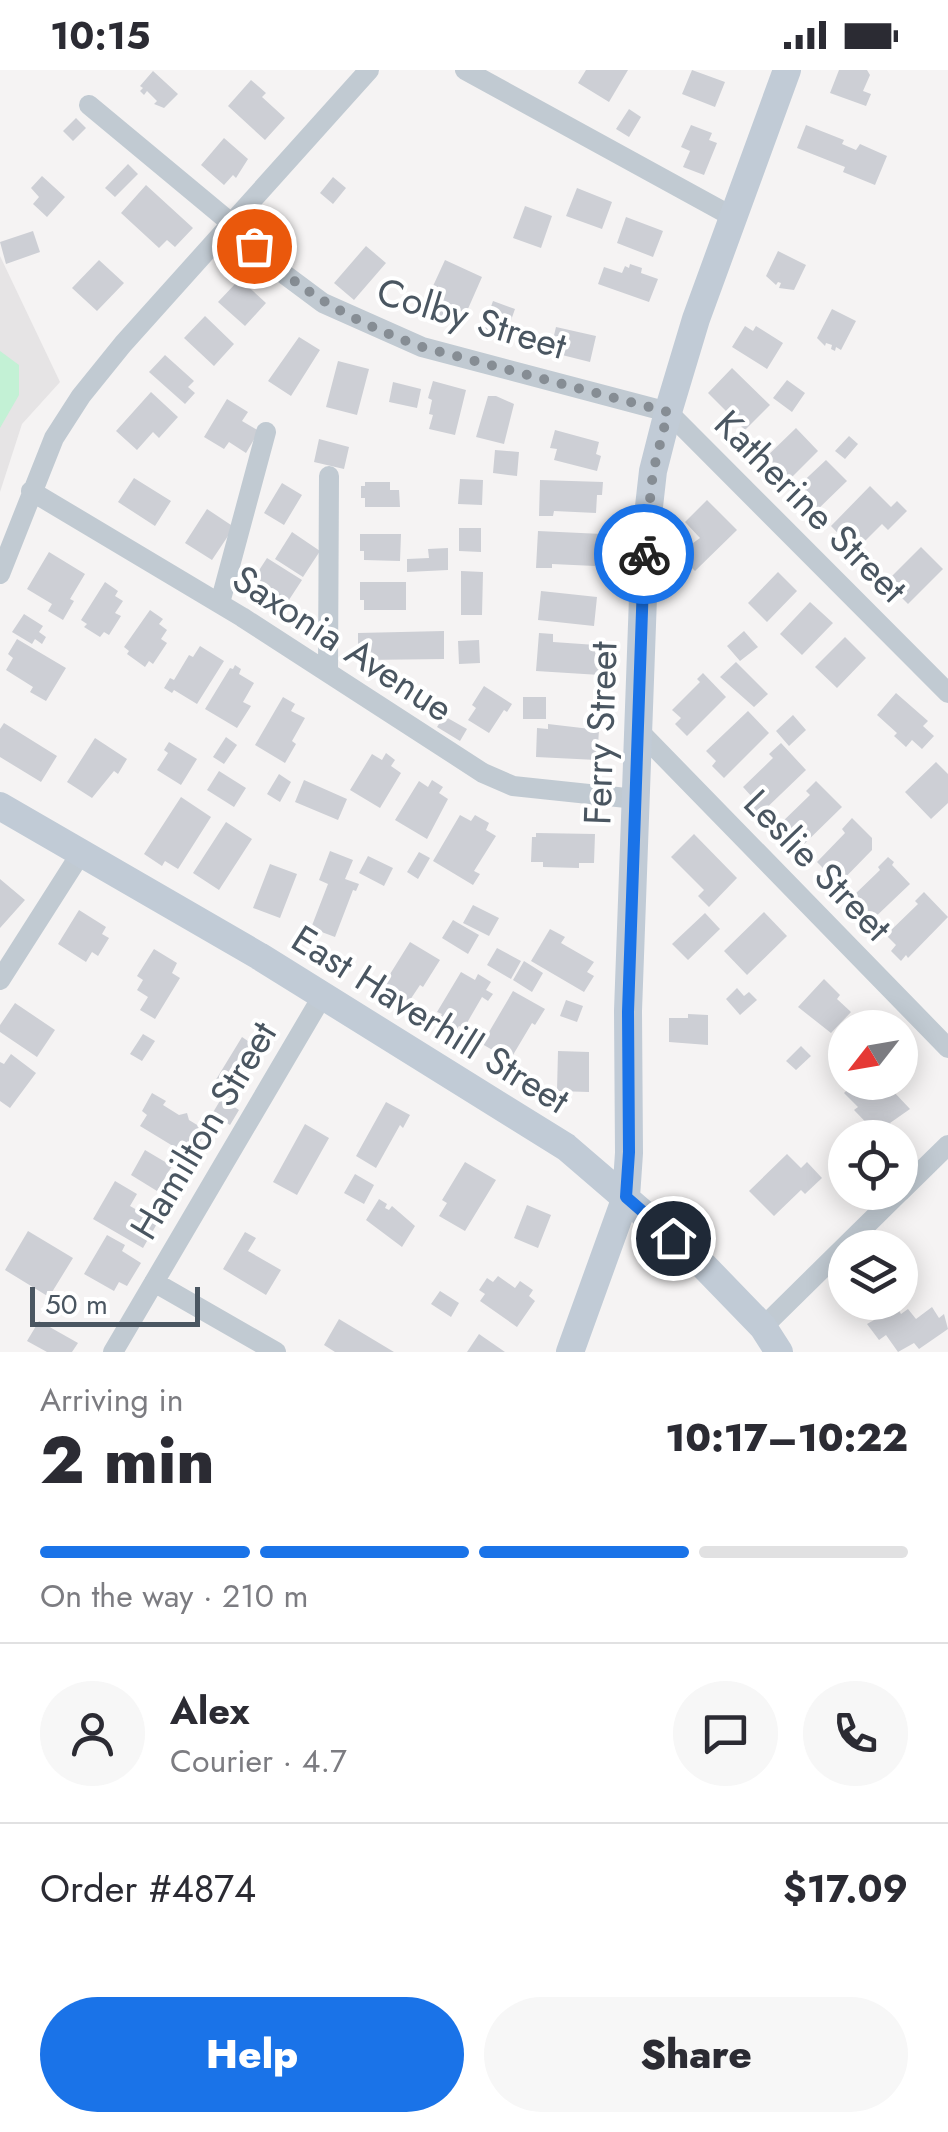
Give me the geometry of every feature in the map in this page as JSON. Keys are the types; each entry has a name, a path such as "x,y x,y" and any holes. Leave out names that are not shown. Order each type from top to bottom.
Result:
{"street":[{"path":"0,574 54,438 81,396 369,70"},
{"path":"465,70 733,218"},
{"name":"Ferry Street","path":"570,1352 626,1197 644,542 653,472 668,412 733,218 788,70"},
{"name":"Colby Street","path":"89,105 323,304 422,347 668,412"},
{"name":"Katherine Street","path":"668,412 948,693"},
{"path":"220,604 266,432"},
{"path":"328,672 329,476"},
{"name":"Saxonia Avenue","path":"32,491 220,604 456,757 513,786 636,799"},
{"name":"Leslie Street","path":"638,730 948,1048"},
{"name":"East Haverhill Street","path":"0,806 323,995 541,1130 626,1197 700,1263 763,1327 779,1352"},
{"path":"0,980 80,853"},
{"name":"Hamilton Street","path":"113,1352 323,995"},
{"path":"918,1174 948,1145"},
{"path":"763,1327 882,1210"},
{"path":"154,1282 276,1352"}],"shaded area":[{"path":"0,256 60,382 22,424 0,492"}],"green space":[{"path":"0,351 19,365 19,395 0,428"}],"building":[{"path":"586,70 628,70 609,102 578,83"},
{"path":"692,70 725,82 715,107 682,94"},
{"path":"839,70 867,70 870,75 863,91 871,94 866,106 830,93"},
{"path":"153,71 178,94 164,108 154,104 157,101 147,91 144,95 140,91"},
{"path":"251,80 266,93 262,97 285,118 265,140 228,106"},
{"path":"629,109 641,117 629,137 616,129"},
{"path":"76,118 86,128 73,141 63,131"},
{"path":"691,125 712,133 709,140 717,143 704,175 683,167 690,151 681,147"},
{"path":"806,125 844,140 842,144 856,150 860,144 887,156 875,185 843,172 845,167 797,148"},
{"path":"224,138 248,159 236,178 233,175 224,185 201,165"},
{"path":"128,164 138,174 115,197 105,188"},
{"path":"42,176 65,197 47,217 33,204 39,197 31,188"},
{"path":"333,177 346,188 333,204 320,193"},
{"path":"146,185 193,228 175,247 167,240 159,248 121,213"},
{"path":"577,188 612,202 602,229 566,216"},
{"path":"525,206 552,216 541,248 513,238"},
{"path":"626,217 663,231 653,257 617,243"},
{"path":"33,231 40,252 6,264 0,242"},
{"path":"366,246 386,263 354,300 334,283"},
{"path":"778,251 806,265 794,290 779,288 781,283 776,285 766,276"},
{"path":"99,260 124,283 97,311 72,288"},
{"path":"445,260 482,277 460,327 422,310"},
{"path":"630,264 658,279 649,302 598,284 604,267 622,273"},
{"path":"242,281 266,303 245,326 218,302"},
{"path":"493,301 515,309 503,343 481,335"},
{"path":"832,309 856,321 841,350 836,347 835,351 832,345 825,346 817,338"},
{"path":"205,316 234,344 214,366 184,338"},
{"path":"745,326 753,331 756,326 783,343 767,369 732,347"},
{"path":"556,327 596,336 590,362 550,352"},
{"path":"299,337 320,350 291,396 268,381"},
{"path":"165,355 194,381 188,387 195,393 185,404 149,372"},
{"path":"338,361 369,369 357,415 326,407"},
{"path":"732,368 770,405 745,430 708,393"},
{"path":"787,380 805,393 792,412 773,398"},
{"path":"433,381 466,390 455,435 429,429 433,415 429,414 432,400 428,398"},
{"path":"393,382 421,389 417,408 389,402"},
{"path":"151,392 178,417 159,438 153,432 137,450 116,431"},
{"path":"488,396 514,404 504,444 476,437"},
{"path":"227,399 248,412 242,421 259,431 246,453 229,442 224,449 204,437"},
{"path":"796,428 818,451 786,483 763,460"},
{"path":"555,430 599,442 597,471 554,460 557,449 550,448"},
{"path":"849,436 858,444 845,459 835,451"},
{"path":"319,439 349,447 344,469 314,462"},
{"path":"495,450 519,452 517,476 493,473"},
{"path":"826,460 847,481 815,512 794,490"},
{"path":"134,478 171,501 155,526 118,502"},
{"path":"460,479 483,480 482,505 458,504"},
{"path":"540,480 603,482 596,513 554,511 553,516 539,516"},
{"path":"365,482 390,482 390,490 399,490 400,507 365,507 361,486"},
{"path":"282,483 302,495 284,525 264,513"},
{"path":"870,486 891,507 897,501 907,511 888,530 882,524 855,551 831,526"},
{"path":"707,500 737,530 695,571 678,554 700,538 685,522"},
{"path":"207,509 234,527 212,560 185,543"},
{"path":"459,528 481,528 481,552 459,551"},
{"path":"538,531 602,534 595,566 552,564 552,568 536,568"},
{"path":"292,532 320,551 303,577 275,559"},
{"path":"360,534 401,534 400,561 364,560"},
{"path":"921,547 943,569 908,604 886,582"},
{"path":"448,548 448,570 407,572 407,559 429,558 428,549"},
{"path":"49,552 85,574 63,620 48,611 52,604 27,589"},
{"path":"267,558 302,580 285,606 250,584"},
{"path":"461,571 483,572 482,615 461,615"},
{"path":"778,572 797,591 767,622 748,603"},
{"path":"105,582 118,591 115,596 123,601 115,613 121,616 109,635 104,632 100,637 84,627 87,624 81,620"},
{"path":"360,582 406,582 406,610 364,610"},
{"path":"541,591 597,597 594,626 538,620"},
{"path":"810,602 833,623 802,655 780,634"},
{"path":"150,610 163,619 159,624 167,630 161,639 167,643 153,664 149,661 145,667 124,647"},
{"path":"24,614 43,626 39,632 46,637 42,644 35,639 32,644 12,632"},
{"path":"444,631 444,659 364,660 364,649 358,649 358,633"},
{"path":"744,631 758,647 740,661 727,646"},
{"path":"539,633 553,634 553,642 596,645 595,659 601,659 600,675 536,671"},
{"path":"845,637 866,658 837,688 815,667"},
{"path":"17,639 66,668 46,701 30,692 33,687 6,670 13,658 8,654"},
{"path":"479,640 480,663 459,664 458,641"},
{"path":"200,646 224,661 197,704 164,688"},
{"path":"736,662 768,694 754,707 720,677"},
{"path":"235,665 241,669 239,674 254,683 243,702 251,706 237,728 205,709"},
{"path":"703,673 726,697 687,736 675,724 681,718 672,710 700,682 697,679"},
{"path":"484,686 512,704 489,733 468,720"},
{"path":"896,693 928,721 923,726 934,736 922,749 912,740 906,747 877,715"},
{"path":"283,697 295,704 291,711 305,718 285,763 255,745"},
{"path":"523,697 546,697 546,719 523,719"},
{"path":"748,711 769,733 724,778 712,766 716,761 706,751"},
{"path":"793,715 806,730 789,746 776,731"},
{"path":"444,716 467,729 460,741 437,727"},
{"path":"4,723 57,756 41,782 0,757 0,729"},
{"path":"548,724 599,730 597,760 536,757 537,728 548,729"},
{"path":"226,737 237,745 224,764 213,757"},
{"path":"95,738 127,759 118,774 114,771 92,798 67,782"},
{"path":"169,742 197,759 181,785 157,770 168,753 164,750"},
{"path":"781,743 806,770 759,815 748,803 753,798 743,787 773,758 769,754"},
{"path":"386,753 395,760 391,766 401,773 380,808 350,790 372,754 382,760"},
{"path":"936,762 948,774 948,803 931,819 905,792"},
{"path":"219,771 246,788 234,807 207,790"},
{"path":"279,774 291,782 280,802 267,794"},
{"path":"304,780 347,799 338,820 295,802"},
{"path":"432,780 443,787 439,793 448,799 427,839 395,820 419,781 428,787"},
{"path":"816,781 842,807 796,852 784,840 789,835 779,825 810,795 806,791"},
{"path":"181,797 211,817 178,869 165,861 162,866 144,854"},
{"path":"460,815 471,821 475,815 489,823 486,830 496,836 474,871 480,874 473,885 433,861"},
{"path":"852,818 872,838 872,850 834,889 821,876 826,871 817,862 845,833 842,829"},
{"path":"226,822 252,839 219,890 193,873"},
{"path":"536,833 595,834 594,863 579,863 579,868 543,867 543,862 531,862 532,837"},
{"path":"694,834 737,878 709,907 698,896 704,890 671,857"},
{"path":"330,851 353,860 345,879 359,884 335,937 311,928 328,884 319,880"},
{"path":"419,852 430,858 418,879 407,872"},
{"path":"368,856 393,868 384,886 359,873"},
{"path":"888,857 910,884 869,923 858,912 863,908 852,897"},
{"path":"270,864 297,874 280,918 253,908"},
{"path":"0,879 25,900 0,928"},
{"path":"924,892 948,917 901,961 891,951 896,945 886,935 918,904 915,901"},
{"path":"473,905 499,918 489,936 463,923"},
{"path":"79,910 106,927 102,934 109,938 98,956 92,952 86,962 58,944"},
{"path":"764,912 787,936 747,975 724,951"},
{"path":"705,913 720,929 688,960 672,944"},
{"path":"453,920 479,935 468,954 442,938"},
{"path":"550,929 565,937 561,943 594,962 587,972 594,976 584,992 531,961"},
{"path":"410,942 440,960 408,1003 382,987"},
{"path":"497,948 521,961 511,979 487,965"},
{"path":"154,949 177,963 172,973 180,978 155,1019 140,1010 148,997 137,990 143,980 137,976"},
{"path":"524,961 543,973 532,992 513,980"},
{"path":"461,972 475,980 478,974 491,982 486,990 493,994 488,1001 482,997 464,1028 457,1029 439,1018 442,1014 437,1012"},
{"path":"824,979 849,1010 828,1010 828,1031 798,1007"},
{"path":"737,988 744,996 749,992 757,1000 740,1015 726,999"},
{"path":"513,991 545,1009 510,1060 482,1044"},
{"path":"566,1000 583,1006 577,1022 560,1016"},
{"path":"15,1003 55,1030 37,1057 0,1032 0,1025"},
{"path":"688,1014 708,1015 708,1045 669,1042 669,1018 688,1018"},
{"path":"143,1034 155,1041 142,1061 130,1054"},
{"path":"242,1037 261,1050 228,1103 239,1110 230,1125 212,1114 221,1099 209,1091"},
{"path":"801,1046 811,1056 796,1070 786,1061"},
{"path":"558,1051 589,1052 589,1092 557,1091"},
{"path":"11,1054 36,1073 10,1108 0,1101 0,1062 4,1064"},
{"path":"152,1093 166,1101 163,1105 179,1115 187,1113 189,1120 207,1131 191,1157 140,1126 147,1115 142,1111"},
{"path":"851,1100 902,1100 910,1109 894,1120 864,1120 854,1110 858,1107"},
{"path":"386,1102 410,1115 403,1128 400,1125 376,1168 356,1156"},
{"path":"305,1124 329,1138 297,1195 273,1182"},
{"path":"145,1150 172,1166 157,1191 131,1175"},
{"path":"787,1154 801,1168 807,1162 822,1178 805,1194 801,1190 774,1216 749,1191"},
{"path":"465,1162 496,1180 465,1231 439,1216 447,1203 442,1200"},
{"path":"355,1174 374,1185 364,1204 344,1193"},
{"path":"115,1181 137,1194 130,1206 158,1222 143,1248 93,1219"},
{"path":"379,1199 387,1204 385,1208 389,1210 392,1206 415,1226 402,1247 366,1220"},
{"path":"527,1205 551,1215 538,1248 514,1238"},
{"path":"28,1231 73,1258 49,1297 5,1270"},
{"path":"245,1232 256,1238 248,1251 281,1270 266,1295 223,1269"},
{"path":"107,1235 125,1245 122,1251 141,1263 127,1286 119,1282 114,1291 84,1274"},
{"path":"498,1276 515,1288 520,1281 533,1290 529,1296 535,1301 517,1327 480,1301 485,1294 479,1290 487,1278 493,1282"},
{"path":"440,1291 459,1303 451,1317 431,1304"},
{"path":"932,1307 939,1318 944,1314 948,1329 919,1349 914,1343 898,1352 886,1335 879,1340 867,1324 874,1320 918,1320"},
{"path":"339,1319 394,1352 335,1352 324,1345"},
{"path":"39,1321 78,1343 72,1352 47,1352 27,1341"},
{"path":"479,1334 505,1352 467,1352"}],"way so far":[{"path":"254,246 323,304 396,337 668,412 653,472 644,554"}],"route":[{"path":"644,554 628,1012 626,1197 673,1238"}]}
